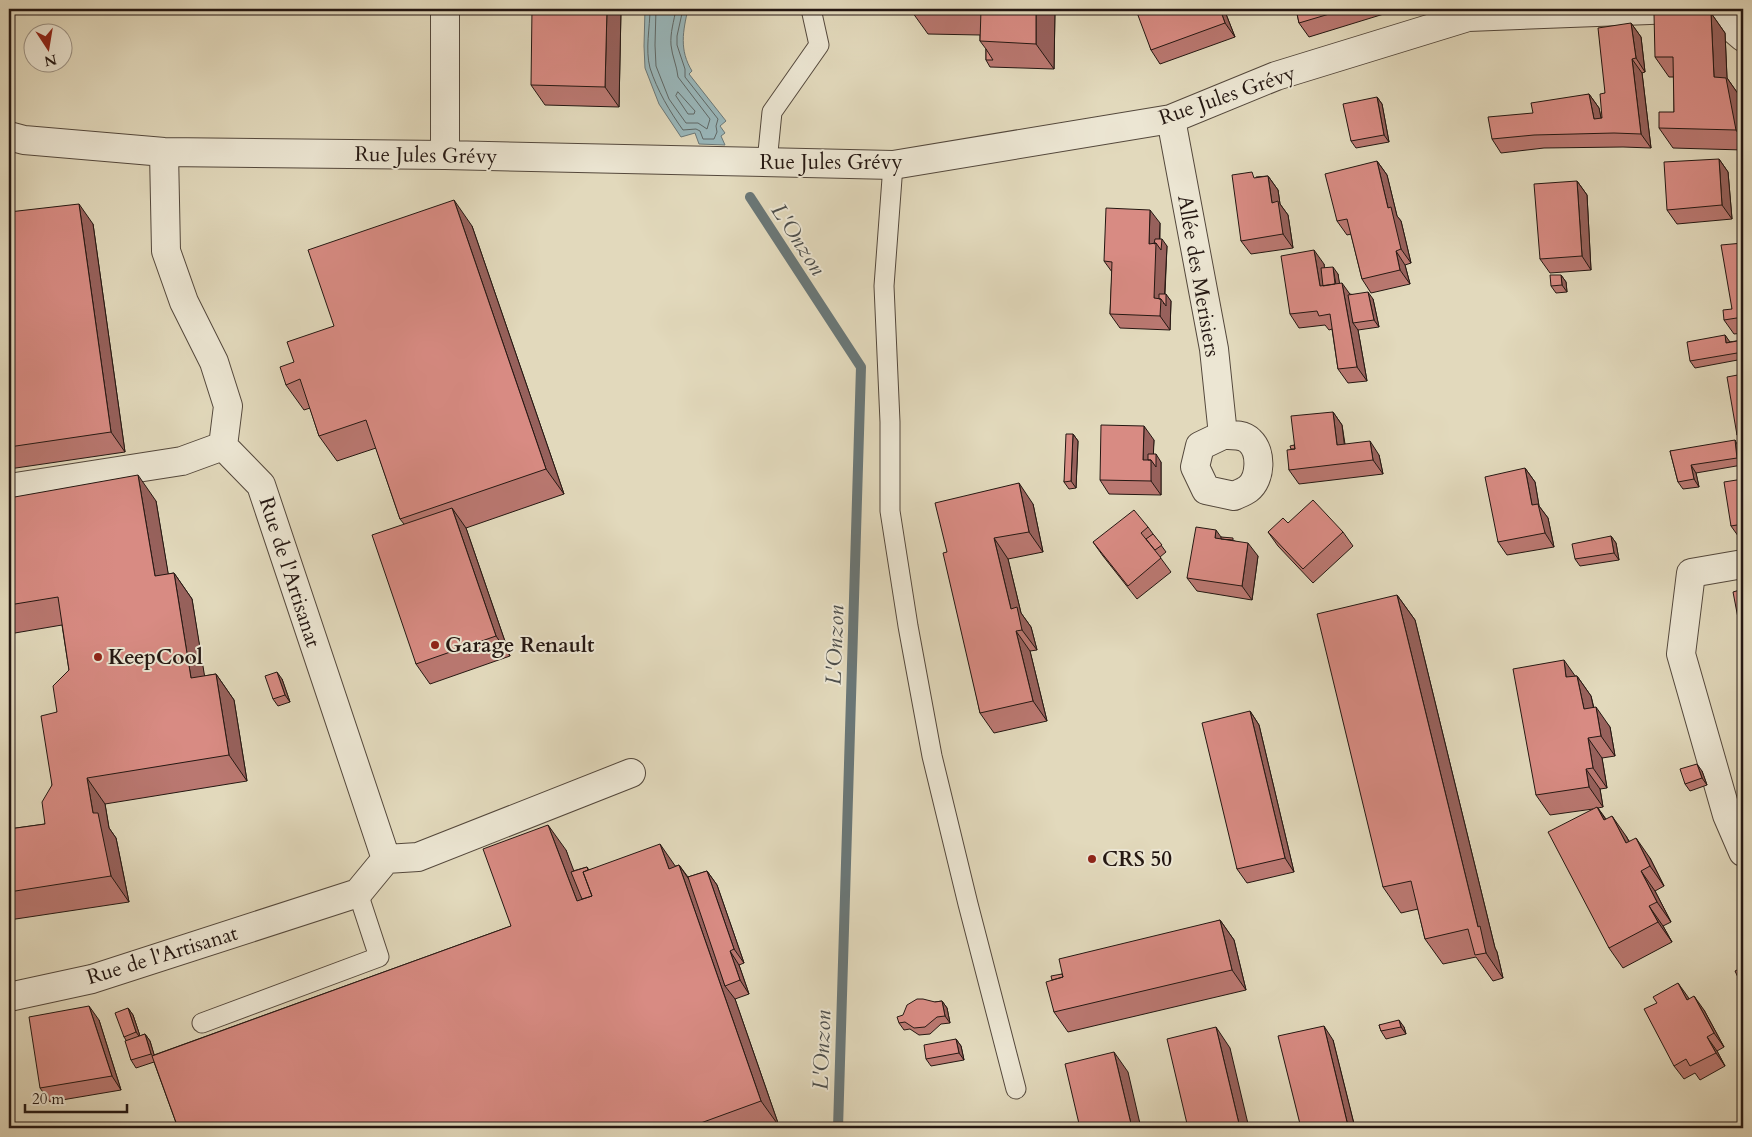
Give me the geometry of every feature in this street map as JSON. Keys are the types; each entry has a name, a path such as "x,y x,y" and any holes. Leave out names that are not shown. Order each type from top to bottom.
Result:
{"street":[{"path":"445,9 445,155"},
{"name":"Rue Jules Grévy","path":"14,140 164,152 445,155 893,165 1171,119 1276,76 1468,17 1676,9"},
{"path":"1718,9 1723,20 1743,37"},
{"name":"Allée des Merisiers","path":"1171,119 1214,349 1223,435"},
{"path":"9,488 182,461 223,446 228,406 214,362 184,302 166,251 164,152"},
{"name":"Rue de l'Artisanat","path":"223,446 261,485 386,859"},
{"path":"1743,564 1691,573 1681,654 1727,816 1743,852"},
{"path":"358,893 386,859 418,857 631,773"},
{"name":"Rue de l'Artisanat","path":"9,997 92,979 358,893"}],"lane":[{"path":"767,162 772,112 819,46 811,9"},
{"path":"893,165 884,286 890,422 890,511 908,626 932,756 1016,1089"},
{"path":"202,1023 380,957 358,893"}],"water":[{"path":"645,9 688,9 683,40 685,56 692,71 689,74 726,121 720,126 725,133 721,136 725,145 699,144 695,133 681,137 659,104 645,68"}],"building":[{"path":"532,9 607,9 605,87 531,85"},
{"path":"924,9 1036,9 1036,44 980,41 981,10"},
{"path":"1220,9 1225,23 1151,50 1136,10"},
{"path":"1296,9 1346,9 1299,23"},
{"path":"1711,13 1714,77 1726,78 1736,130 1659,128 1659,112 1674,112 1673,57 1655,57 1654,14"},
{"path":"1631,23 1636,58 1632,59 1641,134 1534,135 1492,139 1488,117 1533,113 1531,103 1589,94 1594,119 1602,118 1600,94 1605,93 1598,28"},
{"path":"986,49 993,60 986,60"},
{"path":"1377,97 1384,135 1351,141 1343,104"},
{"path":"1719,159 1722,205 1667,210 1664,162"},
{"path":"1377,161 1388,208 1391,207 1401,249 1396,251 1400,270 1362,279 1347,219 1337,221 1325,174"},
{"path":"1252,172 1254,178 1268,176 1272,203 1278,201 1283,234 1241,241 1232,175"},
{"path":"1577,181 1582,256 1540,259 1534,184"},
{"path":"454,200 546,469 400,519 366,420 319,436 300,379 286,385 280,367 294,362 287,342 334,326 308,250"},
{"path":"79,204 111,432 9,447 9,212"},
{"path":"1106,208 1150,210 1149,244 1156,243 1154,298 1161,299 1160,316 1110,314 1112,262 1104,261"},
{"path":"1155,239 1162,239 1161,250 1156,243 1154,244"},
{"path":"1743,243 1743,317 1724,320 1723,310 1732,309 1721,245"},
{"path":"1314,250 1320,286 1342,283 1357,367 1338,369 1330,314 1319,316 1317,311 1290,314 1281,256"},
{"path":"1333,267 1335,284 1323,286 1321,268"},
{"path":"1550,275 1561,275 1562,285 1551,286"},
{"path":"1368,292 1374,320 1353,323 1348,295"},
{"path":"1159,294 1166,294 1166,306 1159,299"},
{"path":"1725,335 1726,343 1743,340 1743,352 1690,361 1687,342"},
{"path":"1743,374 1743,434 1737,435 1727,377"},
{"path":"1333,412 1337,445 1370,441 1373,460 1289,470 1287,450 1295,449 1291,416"},
{"path":"1101,425 1144,426 1143,460 1151,460 1151,481 1100,480"},
{"path":"1066,434 1073,434 1071,481 1064,482"},
{"path":"1735,440 1737,458 1691,465 1694,479 1678,482 1670,451"},
{"path":"1148,454 1156,454 1156,467 1151,460 1148,460"},
{"path":"1525,468 1532,505 1538,504 1545,533 1498,542 1485,477"},
{"path":"138,475 155,576 174,573 191,678 216,674 229,755 87,778 93,813 98,813 111,876 9,892 9,829 45,824 42,802 52,785 41,716 57,712 53,686 69,670 58,597 9,605 9,498"},
{"path":"1743,479 1743,524 1731,526 1724,482"},
{"path":"1019,483 1029,532 994,538 1011,609 1017,607 1022,630 1016,631 1033,701 980,713 943,553 947,552 935,503"},
{"path":"1313,500 1343,532 1303,569 1268,532 1283,518 1288,523"},
{"path":"452,508 496,636 416,664 372,535"},
{"path":"1134,510 1148,527 1141,533 1161,558 1128,586 1093,542"},
{"path":"1196,527 1216,530 1215,538 1248,543 1242,586 1187,578"},
{"path":"1153,534 1162,545 1155,550 1146,539"},
{"path":"1611,536 1614,553 1575,559 1572,544"},
{"path":"1221,537 1233,538 1233,540 1221,539"},
{"path":"1743,589 1743,644 1733,592"},
{"path":"1397,595 1486,953 1475,955 1468,929 1425,939 1411,881 1383,887 1317,614"},
{"path":"1564,660 1566,677 1577,676 1584,709 1596,707 1601,736 1588,738 1593,768 1586,769 1589,787 1536,795 1513,669"},
{"path":"277,672 285,695 273,699 265,676"},
{"path":"1250,711 1285,858 1237,869 1202,723"},
{"path":"1697,764 1702,778 1685,784 1680,769"},
{"path":"1597,807 1604,820 1612,816 1626,843 1636,838 1650,866 1641,871 1657,902 1649,906 1658,922 1609,948 1548,832"},
{"path":"548,825 577,901 592,896 583,872 660,844 669,869 679,865 761,1101 687,1128 178,1128 152,1056 511,926 483,849"},
{"path":"587,867 588,870 583,872 592,896 582,899 571,872"},
{"path":"707,871 734,949 730,951 740,980 725,986 688,877"},
{"path":"1220,920 1232,970 1054,1012 1046,982 1063,977 1059,959"},
{"path":"1743,967 1743,988 1735,971"},
{"path":"1062,974 1063,977 1052,980 1051,976"},
{"path":"1678,983 1687,1000 1694,996 1714,1033 1707,1037 1716,1053 1690,1066 1686,1059 1674,1066 1644,1009 1657,1003 1653,997"},
{"path":"917,999 935,1002 942,1001 945,1016 937,1017 925,1027 914,1028 905,1022 899,1023 897,1017 903,1015 907,1005"},
{"path":"89,1006 112,1076 40,1088 29,1017"},
{"path":"128,1008 136,1032 124,1037 115,1013"},
{"path":"1399,1020 1401,1027 1381,1031 1379,1025"},
{"path":"1324,1026 1348,1126 1339,1128 1301,1128 1278,1036"},
{"path":"1216,1027 1240,1128 1188,1128 1167,1039"},
{"path":"145,1034 151,1054 131,1060 125,1041"},
{"path":"956,1039 959,1053 926,1059 924,1045"},
{"path":"1114,1052 1132,1128 1080,1128 1065,1064"},
{"path":"14,1123 55,1128 13,1128"}],"waterway":[{"name":"L'Onzon","path":"750,197 861,367 838,1128"}],"place":[{"name":"Garage Renault","path":"435,645"},
{"name":"KeepCool","path":"98,657"},
{"name":"CRS 50","path":"1092,859"}]}
